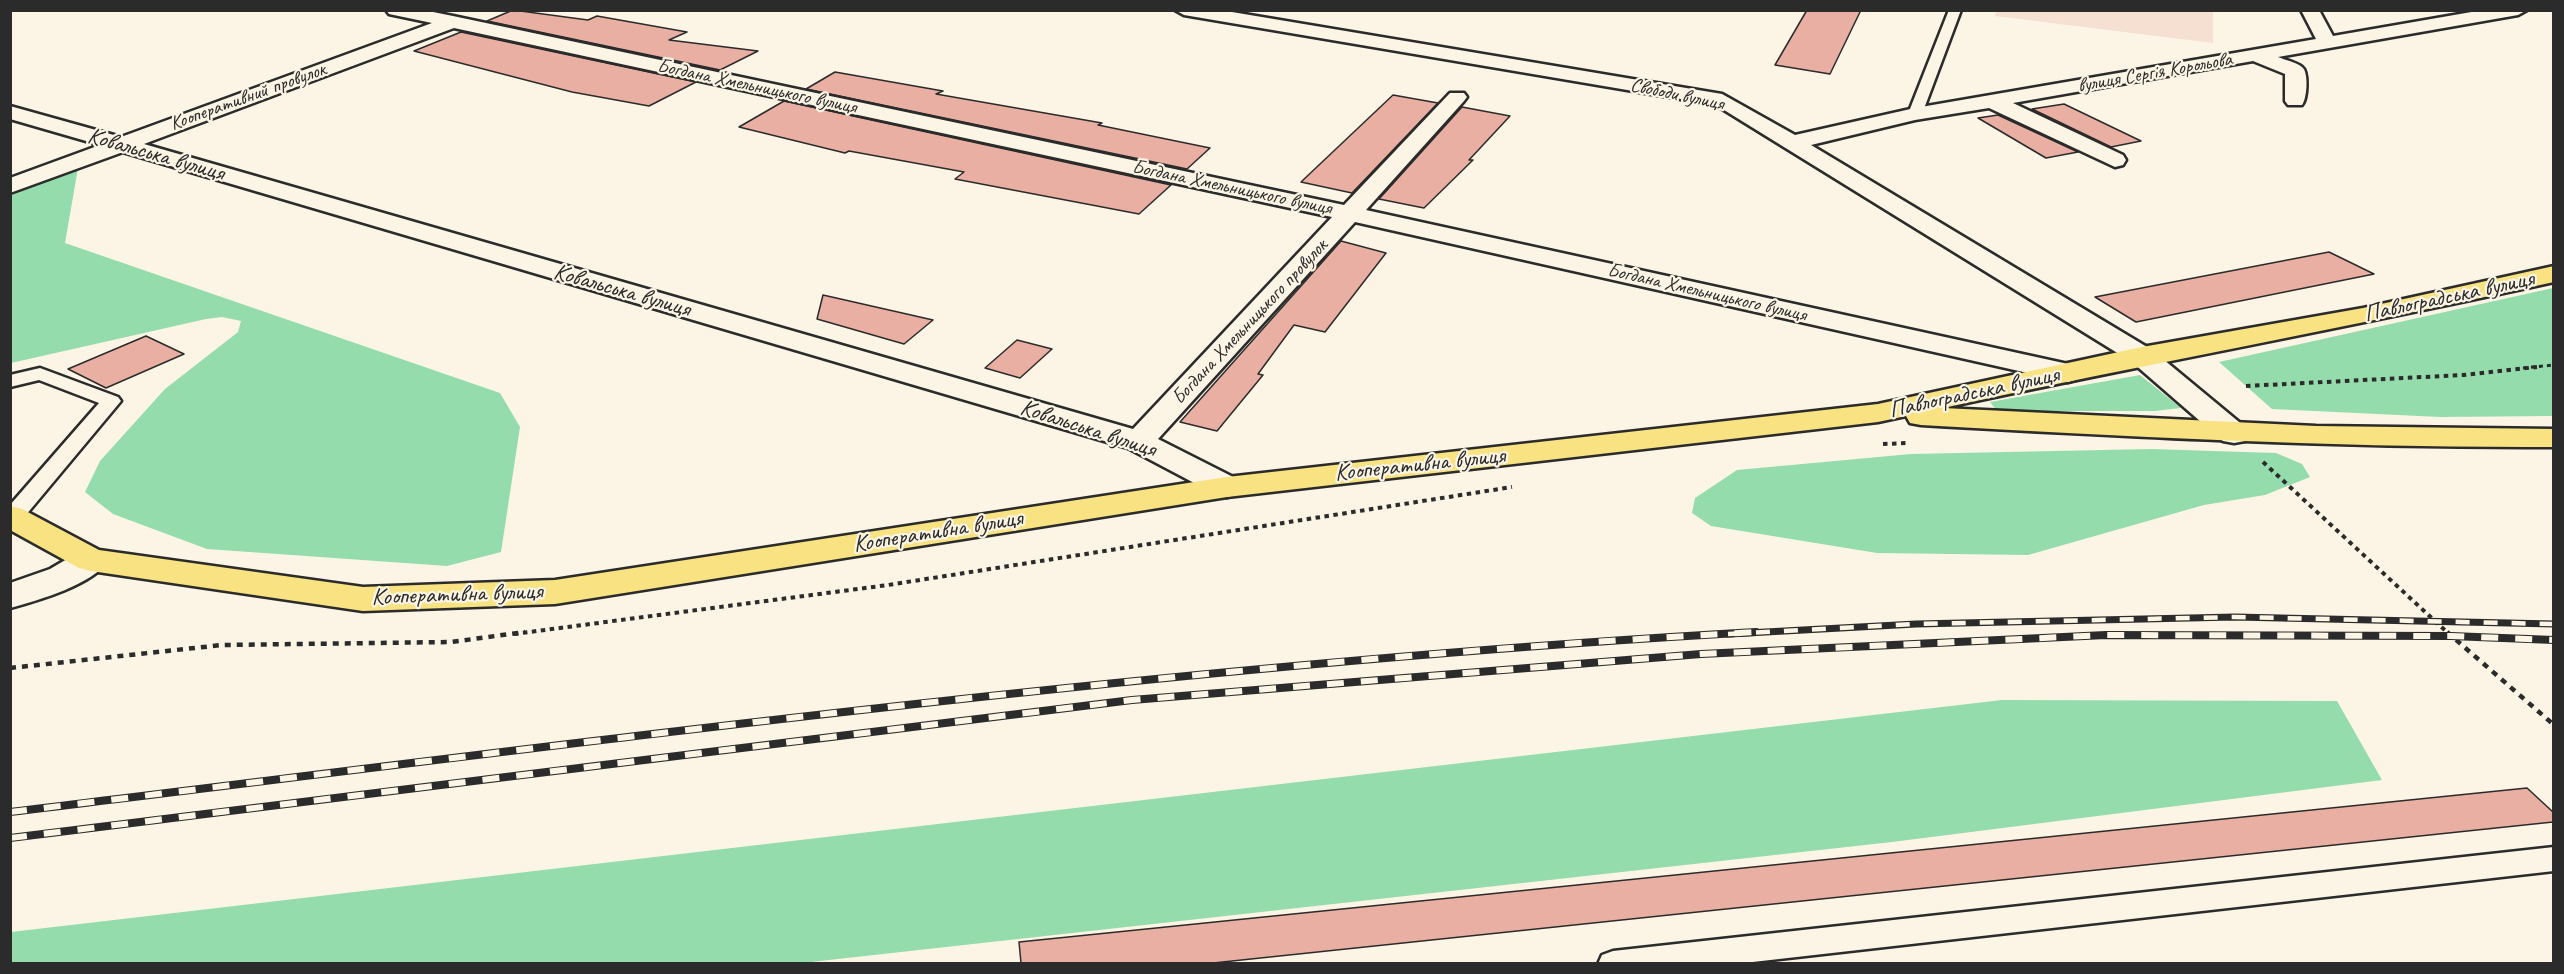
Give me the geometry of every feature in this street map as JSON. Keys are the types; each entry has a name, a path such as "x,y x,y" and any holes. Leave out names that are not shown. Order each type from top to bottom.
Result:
{"main road":[{"name":"Павлоградська вулиця","path":"1880,429 2068,373 2142,356 2363,316 2553,274"},
{"name":"Павлоградська вулиця","path":"1880,429 2440,439 2553,438"},
{"name":"Кооперативна вулиця","path":"11,516 91,560 363,599 555,591 1227,487 1880,429"}],"street":[{"name":"Богдана Хмельницького вулиця","path":"395,10 1351,214 2068,373"},
{"name":"Кооперативний провулок","path":"10,186 485,10"},
{"name":"Свободи вулиця","path":"1184,10 1722,100 2142,356 2234,434"},
{"path":"2310,10 2328,44"},
{"name":"вулиця Сергія Корольова","path":"1793,142 1915,114 2518,10"},
{"path":"2258,56 2295,71 2295,101"},
{"name":"Богдана Хмельницького провулок","path":"1139,441 1457,97"},
{"path":"1992,101 2115,160"},
{"name":"Ковальська вулиця","path":"10,112 1139,441 1227,487"},
{"path":"10,596 63,577 91,560"}],"lane":[{"path":"1915,114 1954,10"},
{"path":"10,381 40,374 111,401 11,516"},
{"path":"1613,963 2553,859"}],"path":[{"path":"2246,386 2463,375 2553,365"},
{"path":"1880,429 1917,443"},
{"path":"2234,434 2451,636 2553,725"},
{"path":"10,668 222,645 451,642 888,585 1521,486"}],"shaded area":[{"path":"1997,10 2213,11 2213,43 1995,16"}],"green space":[{"path":"78,168 65,243 500,393 520,427 501,552 447,566 207,549 113,514 85,492 100,461 165,389 238,332 241,321 222,317 206,319 11,363 11,193"},
{"path":"2553,288 2553,416 2440,417 2272,409 2219,362"},
{"path":"2140,375 2181,408 2155,411 1997,411 1990,402"},
{"path":"2151,449 2276,453 2302,464 2310,477 2265,495 2204,505 2028,555 1877,553 1711,526 1692,513 1695,498 1737,470 1911,454"},
{"path":"2002,700 2337,701 2382,780 1892,842 802,963 11,963 11,932"}],"building":[{"path":"513,10 588,20 597,16 687,32 669,40 758,51 720,70 487,21"},
{"path":"1807,10 1861,10 1830,74 1775,65"},
{"path":"461,32 696,82 649,106 572,92 414,51"},
{"path":"835,72 943,91 936,94 1102,123 1098,125 1210,148 1187,169 806,89"},
{"path":"1393,95 1438,103 1352,193 1301,182"},
{"path":"784,101 1171,185 1139,214 955,179 964,172 849,151 845,153 739,127"},
{"path":"2064,104 2141,141 2111,147 2032,109"},
{"path":"1462,107 1510,116 1469,160 1473,160 1424,208 1379,199"},
{"path":"1998,115 2078,152 2046,158 1978,118"},
{"path":"1341,241 1386,253 1325,332 1294,325 1258,374 1263,375 1217,431 1180,422"},
{"path":"2329,252 2374,274 2136,322 2095,297"},
{"path":"823,295 933,320 904,344 817,319"},
{"path":"146,336 184,354 106,388 68,369"},
{"path":"1017,340 1052,349 1020,378 985,368"},
{"path":"2527,788 2553,812 2553,822 1213,963 1021,963 1019,942"}],"railway":[{"path":"1728,634 1916,624 2235,617 2554,624"},
{"path":"10,812 664,733 1100,685 1537,646 1756,632"},
{"path":"10,838 1132,700 1701,654 2106,635 2451,636 2554,640"}]}
